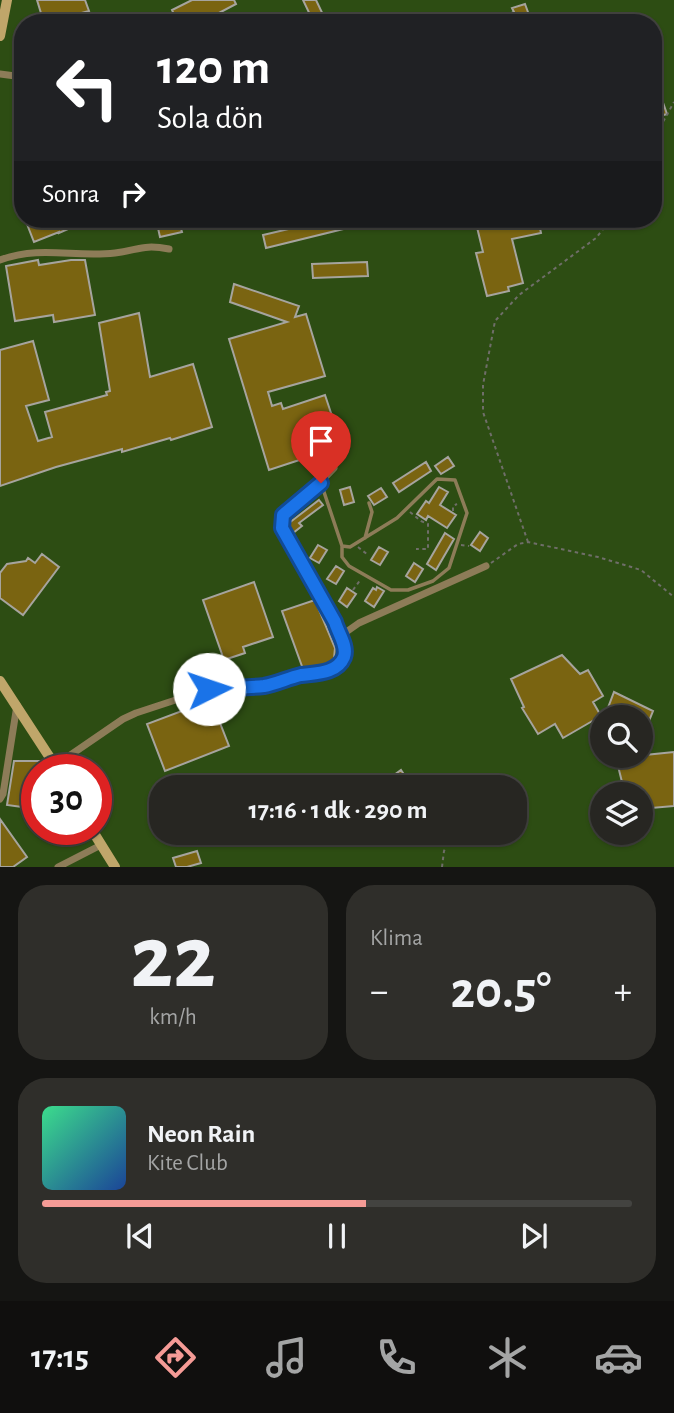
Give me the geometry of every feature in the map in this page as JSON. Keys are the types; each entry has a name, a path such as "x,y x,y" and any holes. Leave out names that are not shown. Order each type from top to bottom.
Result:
{"main road":[{"path":"0,37 7,0"},
{"path":"0,681 48,754"},
{"path":"101,845 115,867"}],"street":[{"path":"0,260 35,251 114,253 149,246 169,249"},
{"path":"76,754 123,719 136,713 209,689 260,686 302,675 318,675 335,667 345,655 345,645 323,598 282,528 283,515 321,483 334,468"},
{"path":"339,636 359,623 486,566"},
{"path":"0,799 17,705"},
{"path":"58,867 101,845"}],"lane":[{"path":"321,483 342,546 342,557 349,566 391,590 408,590 432,581 449,568 467,513 463,500 455,480 437,479 397,518 354,545 342,546"},
{"path":"365,538 372,512 369,503"}],"path":[{"path":"662,124 674,102"},
{"path":"528,541 484,412 483,385 495,321 519,295 596,238 604,228"},
{"path":"453,511 453,506 463,500"},
{"path":"407,509 428,524 428,549 416,549"},
{"path":"486,566 518,544 528,541 641,570 674,597"},
{"path":"354,545 368,555"},
{"path":"353,590 365,575"},
{"path":"442,867 447,845"}],"green space":[{"path":"0,0 674,0 674,867 0,867"}],"building":[{"path":"37,0 85,0 89,11 78,14 41,14"},
{"path":"192,0 234,0 236,4 217,14 174,14 172,10"},
{"path":"303,0 316,0 323,14 310,14"},
{"path":"525,4 529,14 509,14 514,12 512,8"},
{"path":"662,100 667,114 662,115"},
{"path":"29,228 70,228 59,233 34,242"},
{"path":"158,228 181,228 182,232 160,237"},
{"path":"293,228 347,228 266,248 263,235"},
{"path":"477,228 540,228 541,233 512,239 523,283 508,287 509,291 487,296 476,253 483,252"},
{"path":"38,260 39,265 85,260 95,315 54,322 53,315 15,321 6,266"},
{"path":"367,262 368,276 313,278 312,264"},
{"path":"234,284 299,306 295,317 306,314 325,376 268,392 272,406 281,403 283,409 325,395 342,446 269,470 229,339 287,322 230,302"},
{"path":"139,313 150,377 193,364 212,427 171,440 170,438 122,452 122,449 56,467 0,486 0,350 33,341 49,400 26,406 38,441 52,437 45,412 107,395 106,392 110,391 99,323"},
{"path":"448,457 454,466 441,474 435,466"},
{"path":"426,462 431,471 399,492 393,483"},
{"path":"350,487 354,502 344,505 340,490"},
{"path":"439,487 448,492 440,505 456,515 447,528 428,516 426,520 417,514 426,501 429,503"},
{"path":"381,488 387,497 374,505 368,496"},
{"path":"319,500 323,505 299,523 302,526 293,533 288,527 289,523"},
{"path":"480,532 488,538 480,551 471,545"},
{"path":"445,533 454,539 436,570 427,564"},
{"path":"318,545 327,550 319,563 310,558"},
{"path":"379,547 388,552 380,565 371,560"},
{"path":"42,554 59,567 23,615 0,598 0,573 7,564 26,561 28,558 35,563"},
{"path":"414,563 423,569 415,582 406,576"},
{"path":"336,566 344,571 336,584 327,579"},
{"path":"254,582 273,637 243,647 245,653 224,660 203,600"},
{"path":"377,587 384,591 374,607 365,601 373,588 376,590"},
{"path":"347,588 356,594 347,607 339,601"},
{"path":"315,600 335,648 334,658 331,662 303,669 282,611"},
{"path":"562,655 580,674 588,670 603,696 593,702 595,705 590,705 590,722 563,738 555,724 538,734 522,708 524,707 511,679"},
{"path":"614,692 641,705 609,705"},
{"path":"211,700 229,746 165,771 147,724"},
{"path":"674,752 674,806 653,808 653,782 622,782 618,768 653,768 653,754"},
{"path":"14,761 21,761 21,807 7,805"},
{"path":"0,819 27,857 13,867 0,867"},
{"path":"197,851 201,863 176,867 173,858"}],"route":[{"path":"209,689 260,686 302,675 318,675 335,667 345,655 345,645 335,622 282,528 283,515 321,483"}]}
